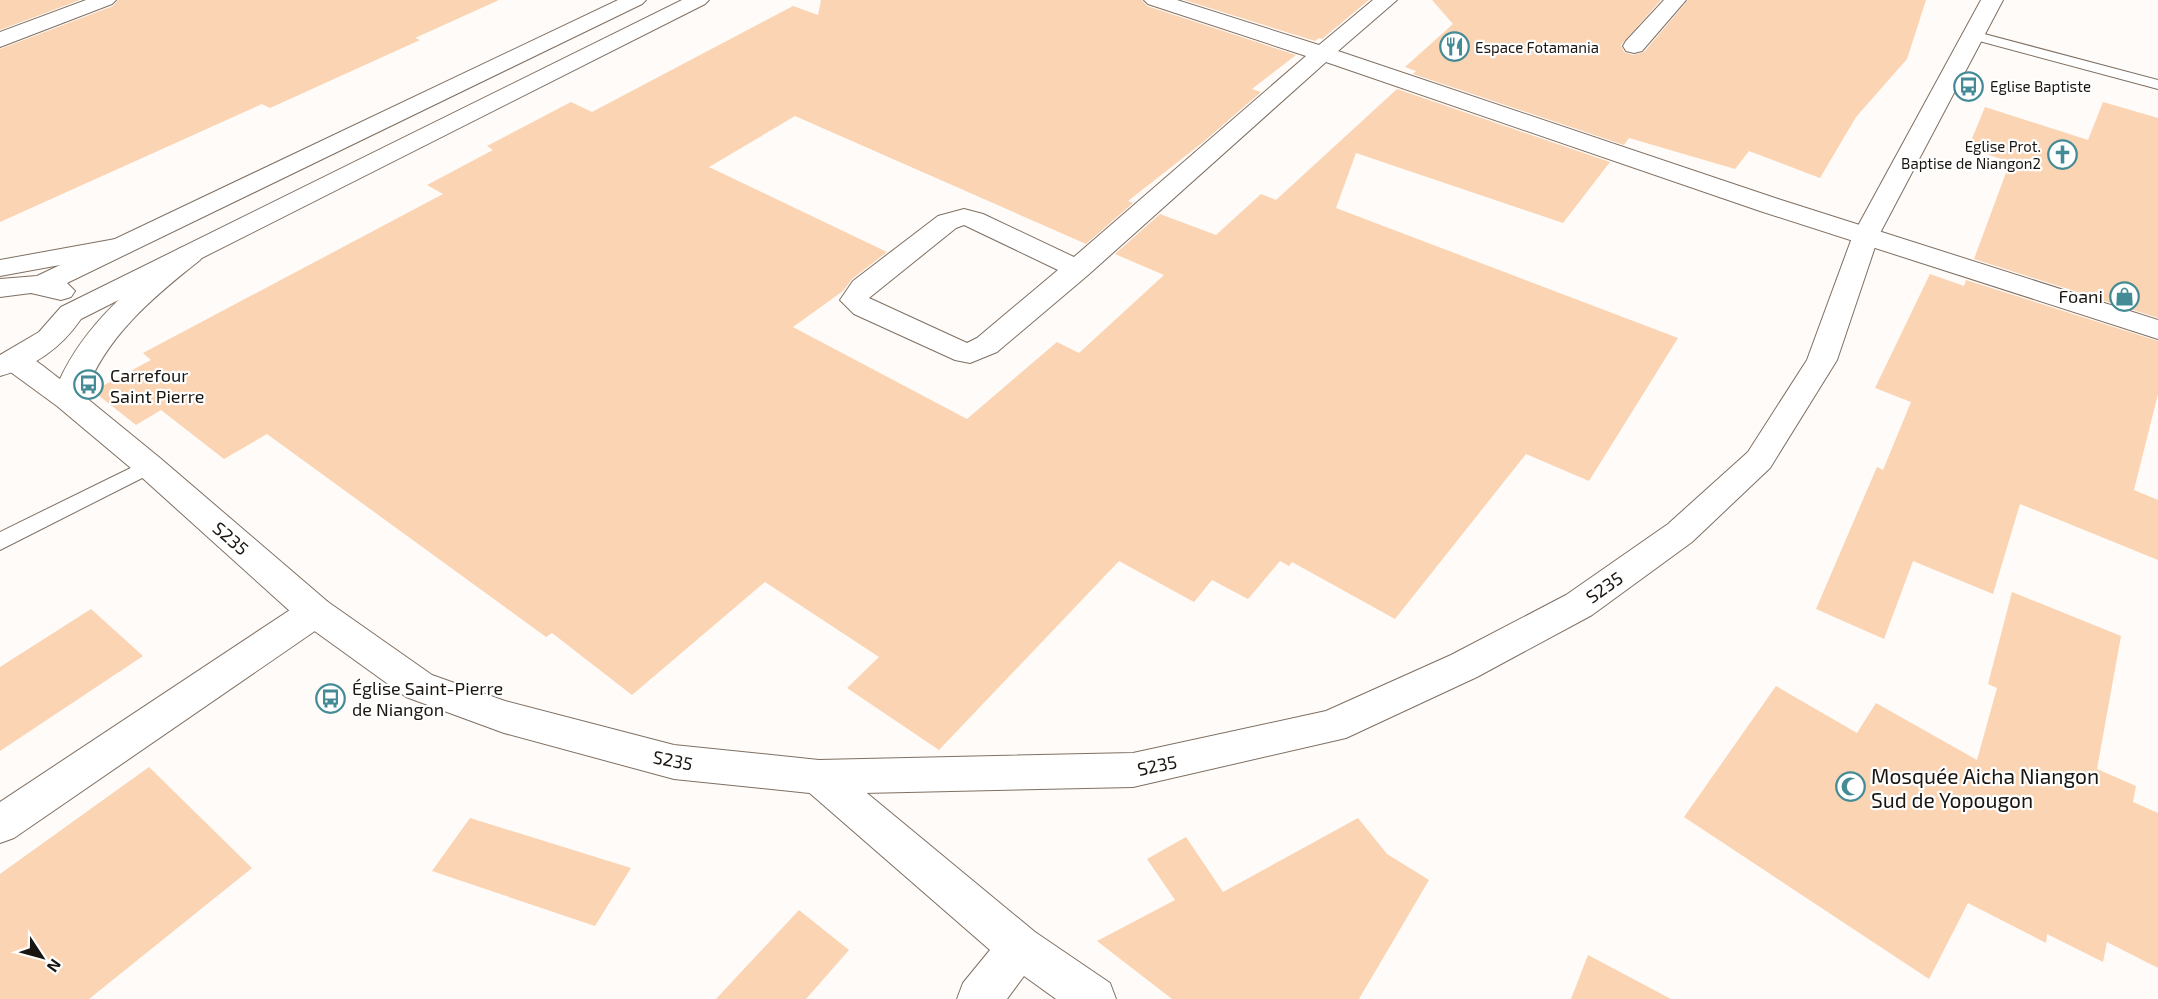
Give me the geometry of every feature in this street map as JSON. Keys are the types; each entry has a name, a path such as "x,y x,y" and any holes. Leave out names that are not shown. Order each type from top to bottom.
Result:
{"street":[{"path":"0,40 105,0"},
{"path":"42,285 635,0"},
{"path":"7,363 42,346 61,330 71,313 698,0"},
{"path":"1155,0 1321,53 1758,201 2158,330"},
{"path":"1078,269 964,217 947,222 863,287 854,300 864,308 955,350 970,353 987,345 1078,269 1321,53 1386,0"},
{"path":"1634,46 1675,0"},
{"name":"S235","path":"7,363 68,399 149,466 315,612 419,686 504,717 675,762 819,777 1133,770 1332,726 1464,666 1588,598 1680,533 1759,460 1822,360 1866,235 1992,0"},
{"path":"0,268 121,246"},
{"path":"68,399 79,370 128,306 195,251"},
{"path":"0,288 14,285 42,285 60,290 70,300 71,313"},
{"path":"0,825 315,612"},
{"path":"819,777 1020,947 1094,999"},
{"path":"979,999 1020,947"}],"lane":[{"path":"1972,35 2158,85"},
{"path":"0,542 149,466"}],"building":[{"path":"0,0 80,0 0,30"},
{"path":"118,0 499,0 415,38 420,40 270,108 262,104 0,222 0,49 113,6"},
{"path":"821,0 1142,0 1147,6 1296,55 1252,89 1261,92 1202,143 1128,201 1133,203 1086,244 795,116 709,167 887,252 852,279 843,291 793,327 967,419 1057,342 1079,353 1164,275 1115,254 1160,214 1216,235 1261,194 1276,200 1397,89 1610,162 1563,223 1356,153 1336,208 1678,338 1589,481 1526,454 1395,619 1292,562 1289,566 1280,561 1248,599 1212,580 1194,602 1119,561 939,750 847,688 879,657 765,582 632,695 552,633 546,637 267,434 224,459 161,410 136,425 93,391 151,360 143,353 443,194 427,185 493,150 487,146 571,102 592,112 793,6 818,15"},
{"path":"1184,0 1369,0 1322,39 1315,41"},
{"path":"1432,0 1661,0 1621,45 1624,52 1633,55 1644,52 1688,0 1926,0 1907,59 1856,117 1820,178 1749,151 1735,169 1629,138 1624,145 1413,74 1416,71 1405,67 1453,24"},
{"path":"2103,102 2158,118 2158,318 1974,259 2010,162 1968,148 1985,107 2088,140"},
{"path":"1930,274 1964,286 1966,280 2158,341 2158,394 2134,490 2158,500 2158,560 2020,504 1993,594 1913,561 1884,639 1816,609 1877,467 1883,470 1911,402 1875,388"},
{"path":"2012,592 2121,636 2097,769 2136,786 2133,802 2158,813 2158,968 2107,942 2103,962 2047,934 2046,943 1968,903 1929,979 1684,817 1776,686 1857,733 1876,703 1977,760 1997,688 1988,684"},
{"path":"91,609 143,656 0,751 0,667"},
{"path":"149,767 252,868 89,999 0,999 0,874"},
{"path":"470,818 631,868 595,926 432,871"},
{"path":"1358,818 1387,854 1429,880 1359,999 1172,999 1097,941 1175,900 1147,859 1186,837 1223,892"},
{"path":"799,910 849,950 806,999 716,999"},
{"path":"1588,955 1671,999 1571,999"}],"place":[{"name":"Espace Fotamania","path":"1454,47"},
{"name":"Eglise Baptiste","path":"1969,86"},
{"name":"Eglise Prot. Baptise de Niangon2","path":"2062,155"},
{"name":"Foani","path":"2124,296"},
{"name":"Carrefour Saint Pierre","path":"89,385"},
{"name":"Église Saint-Pierre de Niangon","path":"331,698"},
{"name":"Mosquée Aicha Niangon Sud de Yopougon","path":"1850,787"}]}
